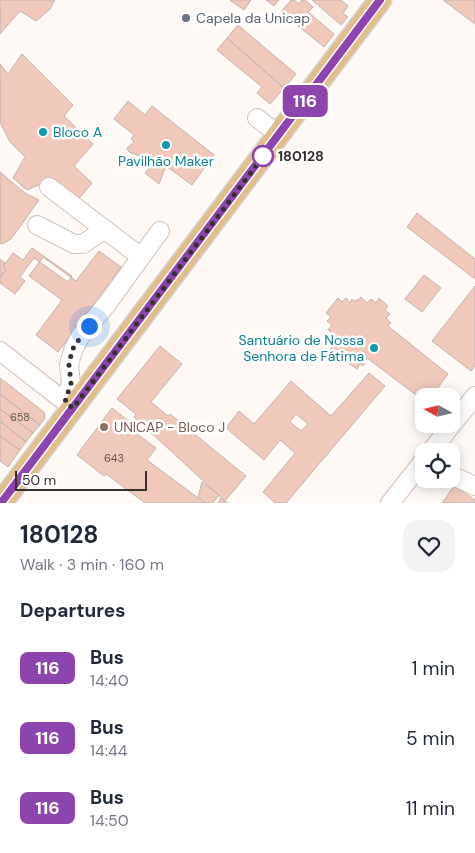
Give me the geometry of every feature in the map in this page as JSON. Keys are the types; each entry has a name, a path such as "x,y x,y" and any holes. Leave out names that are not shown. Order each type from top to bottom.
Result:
{"main road":[{"path":"1,503 69,405 279,135 376,2"}],"street":[{"path":"257,118 279,135"},
{"path":"49,187 141,257"},
{"path":"37,225 74,244 83,244 105,229"},
{"path":"69,405 71,383 69,365 72,350 160,230"},
{"path":"0,351 69,405"},
{"path":"438,443 475,396"},
{"path":"390,503 415,472"},
{"path":"460,479 475,486"}],"building":[{"path":"0,0 55,0 50,9 36,21 20,11 0,34"},
{"path":"230,0 251,0 244,10"},
{"path":"266,0 279,0 274,6"},
{"path":"291,0 299,4 302,0 305,0 313,7 308,12 334,34 324,47 281,12"},
{"path":"312,0 341,0 348,6 343,13 348,17 341,25"},
{"path":"443,0 475,0 475,24"},
{"path":"238,25 296,74 284,88 227,38"},
{"path":"227,38 284,88 270,104 257,93 262,87 217,50"},
{"name":"Bloco A","path":"22,54 73,105 64,116 93,144 74,166 92,183 72,207 45,182 27,190 13,178 25,157 10,142 0,122 0,64 8,74"},
{"name":"Pavilhão Maker","path":"128,101 145,115 152,106 214,155 192,185 166,166 159,184 145,173 150,167 137,162 140,156 129,152 127,148 134,142 131,139 134,135 114,119"},
{"path":"0,172 25,193 39,200 11,239 2,244 0,243"},
{"path":"417,213 475,259 475,279 407,227"},
{"path":"32,248 72,276 68,282 34,258 20,277 25,281 15,294 0,283 0,277 6,270 3,267 13,253 23,260"},
{"path":"99,251 121,267 58,352 36,335 62,300 29,276 43,257 76,281"},
{"path":"0,259 5,263 3,267 6,270 0,277"},
{"path":"424,275 441,288 422,312 405,299"},
{"path":"475,286 475,366 471,371 432,341"},
{"name":"Santuário de Nossa Senhora de Fátima","path":"361,297 367,303 371,299 376,303 379,298 388,306 385,310 390,314 386,318 391,323 388,326 448,374 438,388 415,388 415,394 367,358 363,366 360,364 357,369 330,350 333,346 330,343 334,338 330,336 332,332 328,330 332,325 327,321 331,317 326,313 338,298 342,302 346,298 350,303 352,299 356,302 356,300 359,300"},
{"path":"160,346 182,364 151,402 168,416 170,414 246,476 225,501 134,417 136,414 117,399"},
{"path":"369,373 385,386 286,503 275,503 263,492 295,453 280,440 264,460 226,428 239,411 254,424 291,381 331,416","holes":["296,414 308,424 301,431 290,422"]},
{"path":"0,378 44,412 45,418 40,425 0,394"},
{"path":"0,394 40,425 33,433 0,409"},
{"path":"112,408 136,427 133,431 156,448 147,460 205,503 145,503 106,474 104,476 77,455"},
{"path":"0,409 33,433 26,442 0,421"},
{"path":"0,421 26,442 20,450 0,436"},
{"path":"0,436 20,450 8,467 0,461"},
{"path":"202,482 219,495 213,503 205,503 198,497"},
{"path":"453,488 457,488 475,500 475,503 442,503"},
{"path":"221,498 225,501 228,503 218,503"}],"bus line":[{"name":"116","path":"1,503 380,0"}],"place":[{"name":"Capela da Unicap","path":"186,18"},
{"name":"Bloco A","path":"43,132"},
{"name":"Pavilhão Maker","path":"166,145"},
{"name":"180128","path":"263,156"},
{"name":"Santuário de Nossa Senhora de Fátima","path":"374,348"},
{"name":"UNICAP - Bloco J","path":"104,427"}],"route":[{"path":"89,326 72,350 69,365 71,383 65,402 73,408 268,150 263,156"}]}
